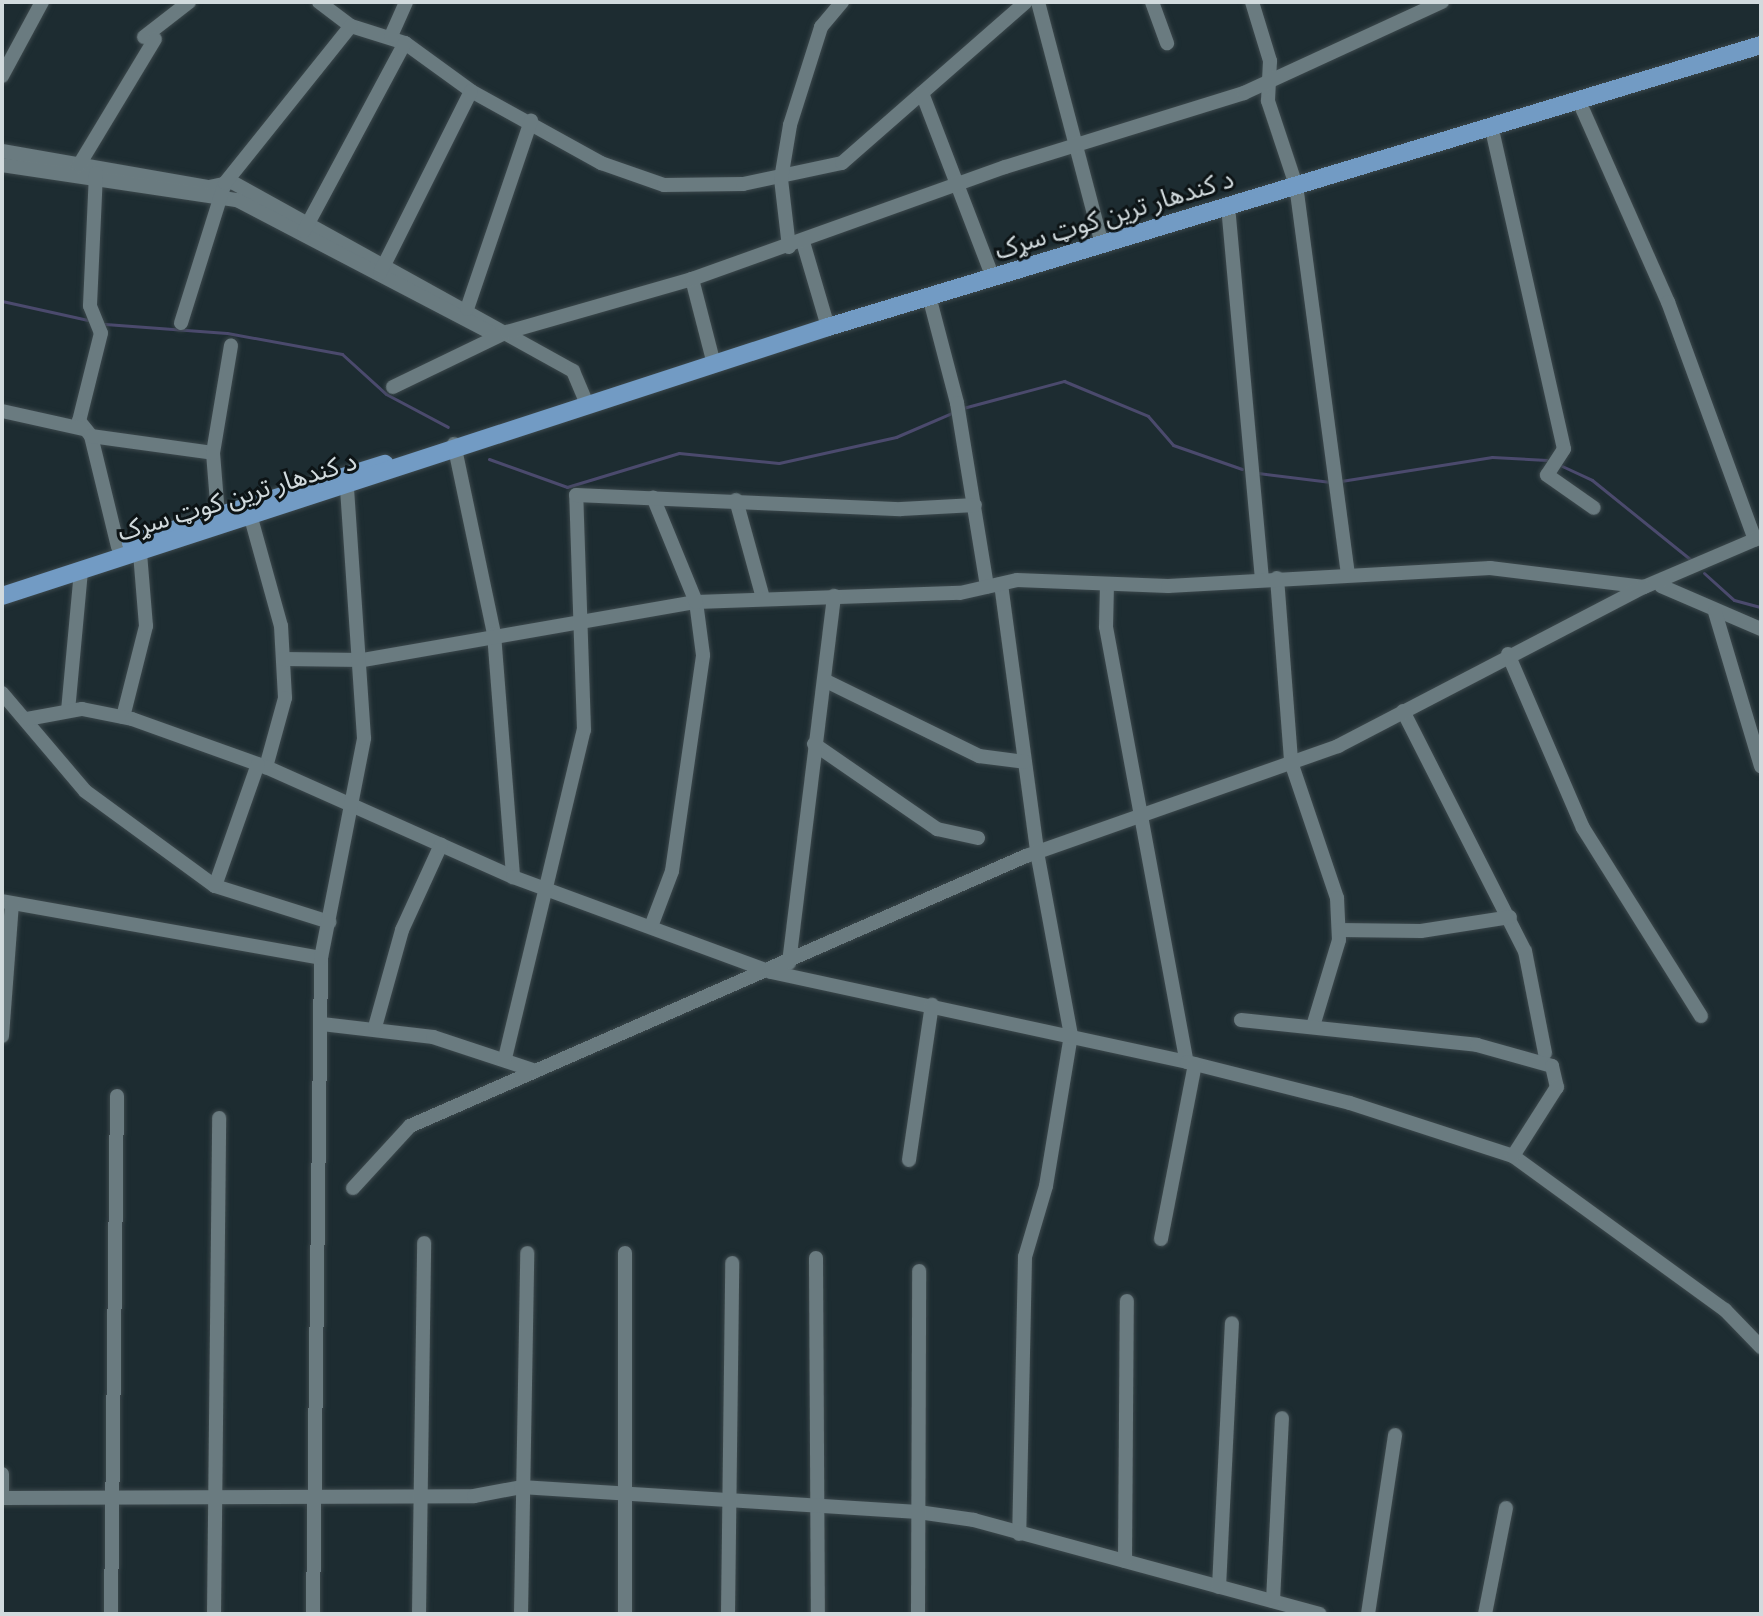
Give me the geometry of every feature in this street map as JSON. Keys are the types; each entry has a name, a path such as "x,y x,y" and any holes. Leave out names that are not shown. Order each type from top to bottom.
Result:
{"main road":[{"name":"د کندهار ترين کوټ سړک","path":"2,583 218,515 485,440 828,327 1761,45"},
{"name":"د کندهار ترين کوټ سړک","path":"2,596 347,489 455,448"}],"street":[{"path":"2,76 42,2"},
{"path":"118,547 87,432 79,421 101,333 90,306 90,171 149,38 189,2"},
{"path":"319,2 351,26 398,39 471,91 531,121 601,163 664,185 781,179 842,163 1026,2"},
{"path":"304,229 398,39 406,2"},
{"path":"828,327 796,245 781,179 821,27 842,2"},
{"path":"1038,2 1071,147 1102,245"},
{"path":"1152,2 1167,43"},
{"path":"1252,2 1270,61 1268,84 1296,185 1348,574"},
{"path":"393,387 502,334 692,279 796,245 957,185 1268,84 1442,2"},
{"path":"181,323 223,191 351,26"},
{"path":"382,270 471,91"},
{"path":"922,93 993,278"},
{"path":"283,659 363,660 494,634 696,602 994,585 1107,584 1490,568 1644,587 1661,586 1758,538 1668,302 1578,99"},
{"path":"467,309 531,121"},
{"path":"1491,125 1564,449 1547,475 1594,508"},
{"path":"2,151 90,171 223,191 304,229 502,334"},
{"path":"2,165 90,171"},
{"path":"1228,206 1291,762 1337,898 1339,930 1313,1026"},
{"path":"382,270 467,309 577,385 588,406"},
{"path":"692,279 714,364"},
{"path":"929,296 994,585 1025,762 1037,852 1071,1035 1049,1173 1025,1257 1019,1534"},
{"path":"218,515 213,453 231,346"},
{"path":"2,411 87,432 213,453"},
{"path":"455,448 494,634 513,877"},
{"path":"313,1614 321,958 329,922 333,873 353,806 364,738 363,660 347,489"},
{"path":"505,1058 584,730 577,621 576,495 975,505"},
{"path":"652,924 672,871 703,655 696,602 653,497"},
{"path":"736,500 763,598"},
{"path":"215,886 285,698 283,659 251,518"},
{"path":"123,717 146,626 140,553"},
{"path":"68,711 81,571"},
{"path":"1107,584 1106,627 1191,1063 1161,1239"},
{"path":"1661,586 1715,612 1761,629"},
{"path":"353,1188 410,1126 771,972 1037,852 1291,762 1403,711 1508,654 1644,587"},
{"path":"789,963 834,596"},
{"path":"1715,612 1761,766"},
{"path":"1508,654 1583,828 1701,1016"},
{"path":"824,680 979,756 1025,762"},
{"path":"2,693 85,791 215,886 329,922"},
{"path":"27,719 68,711 123,717 262,766 513,877 545,884 771,972 1191,1063 1350,1103 1513,1156 1725,1310 1761,1347"},
{"path":"1403,711 1525,951 1545,1053"},
{"path":"814,744 937,829 978,838"},
{"path":"375,1027 402,930 441,845"},
{"path":"2,1036 7,902 321,958"},
{"path":"1339,930 1421,931 1510,917"},
{"path":"909,1160 932,1005"},
{"path":"1241,1020 1477,1045 1552,1066 1557,1087 1513,1156"},
{"path":"322,1024 375,1027 505,1058 536,1071"},
{"path":"111,1614 108,1497 117,1096"},
{"path":"214,1614 219,1118"},
{"path":"419,1614 424,1243"},
{"path":"521,1614 527,1253"},
{"path":"625,1253 625,1614"},
{"path":"816,1258 818,1614"},
{"path":"728,1614 732,1263"},
{"path":"918,1614 919,1271"},
{"path":"1125,1561 1127,1301"},
{"path":"1219,1587 1232,1323"},
{"path":"1261,1614 1268,1600 1282,1418"},
{"path":"1368,1614 1395,1435"},
{"path":"2,1474 2,1498 419,1497 521,1487 918,1512 1019,1534 1319,1614"},
{"path":"1485,1614 1506,1508"}],"waterway":[{"path":"2,301 88,320"},
{"path":"105,324 227,333 342,354 386,394 448,427"},
{"path":"963,408 1064,381 1148,416 1173,445 1242,469"},
{"path":"489,459 567,487 679,453 779,463 896,437 952,413"},
{"path":"1341,481 1492,457 1547,460"},
{"path":"1562,466 1592,480 1691,560"},
{"path":"1258,473 1330,482"},
{"path":"1704,573 1734,600 1761,607"}]}
